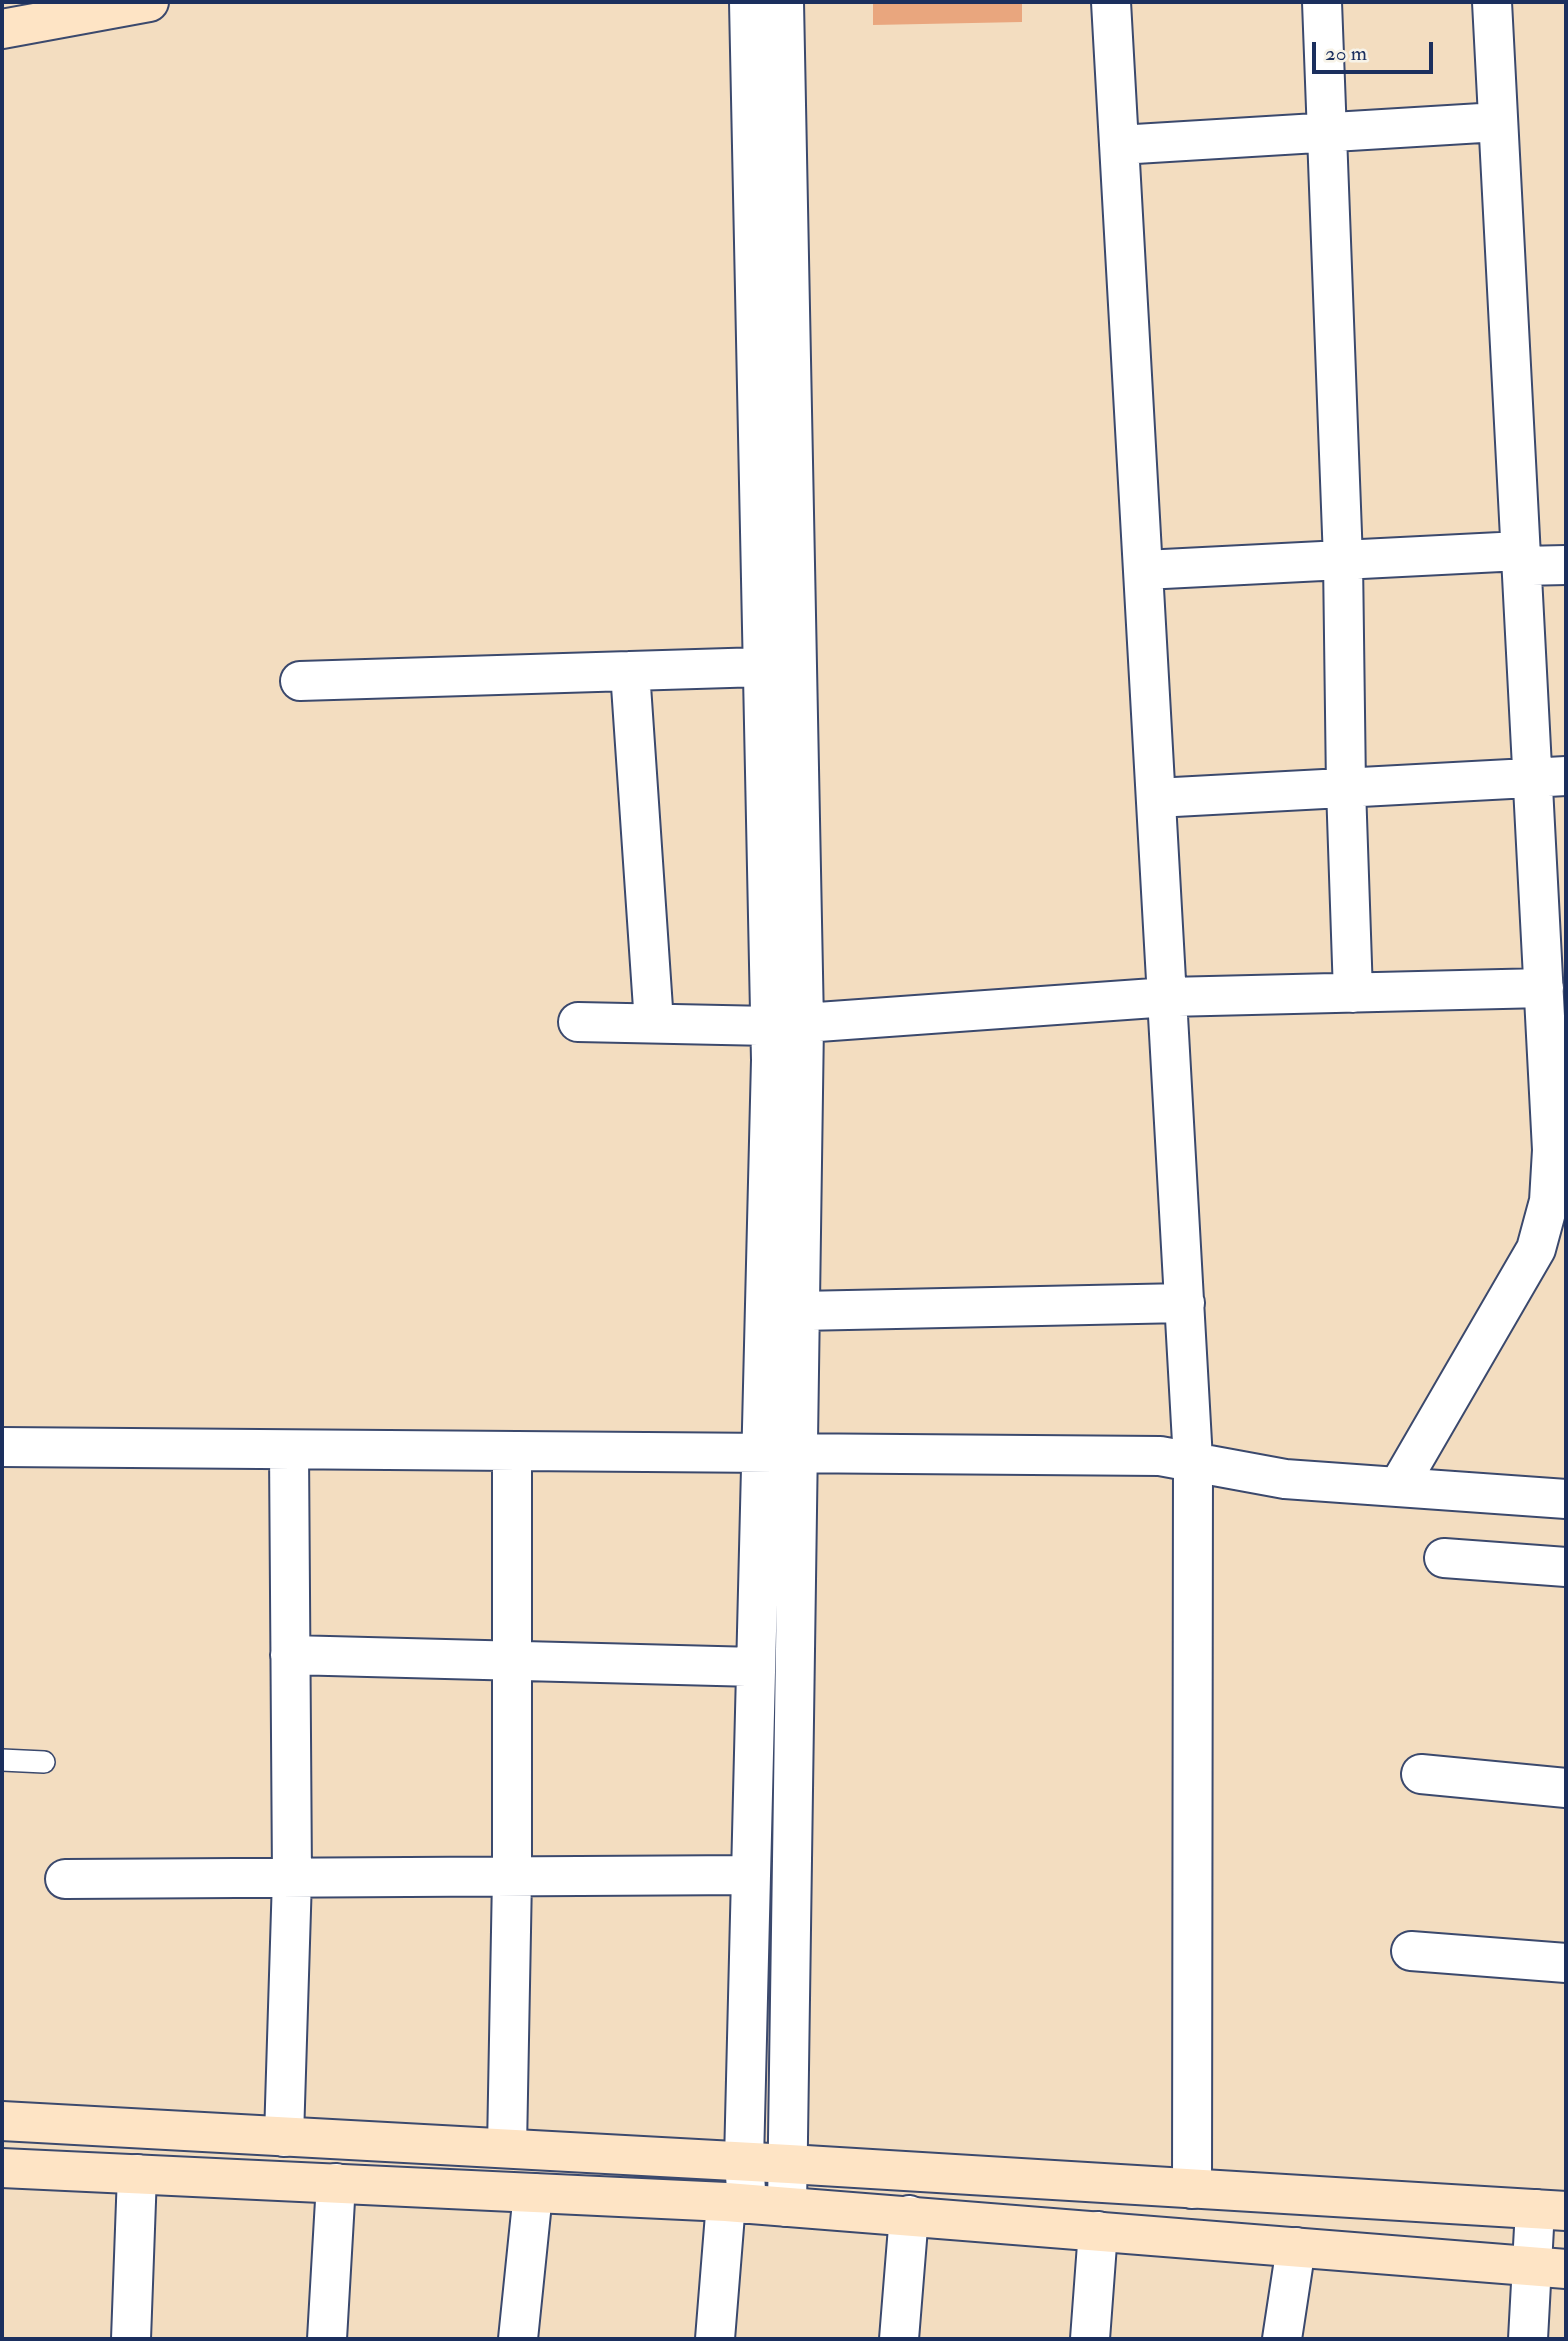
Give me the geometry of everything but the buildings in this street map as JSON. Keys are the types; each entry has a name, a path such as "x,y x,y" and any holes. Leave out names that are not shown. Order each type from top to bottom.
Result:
{"street":[{"path":"2,29 149,2"},
{"path":"749,2 762,667 787,1024 800,1311 787,2207"},
{"path":"715,2339 744,2161 761,1454 787,1024 784,2"},
{"path":"1111,2 1193,1460 1192,2189"},
{"path":"1322,2 1343,560 1346,788 1353,993"},
{"path":"1398,1487 1536,1249 1549,1201 1552,1150 1544,988 1549,778 1521,558 1492,2"},
{"path":"1119,145 1498,122"},
{"path":"1144,570 1343,560 1521,558 1566,565"},
{"path":"300,681 762,667"},
{"path":"631,671 654,1023"},
{"path":"1156,798 1549,778"},
{"path":"578,1022 787,1024 1168,997 1544,988"},
{"path":"800,1311 1185,1303"},
{"path":"2,1447 1160,1456 1285,1479 1566,1499"},
{"path":"284,2137 292,1878 289,1450"},
{"path":"507,2148 512,1877 512,1452"},
{"path":"1444,1558 1566,1567"},
{"path":"290,1655 756,1667"},
{"path":"1421,1774 1566,1788"},
{"path":"65,1879 751,1875"},
{"path":"1411,1951 1566,1963"},
{"path":"2,2121 744,2161 1550,2210 1548,2267 1528,2339"},
{"path":"2,2168 736,2203 1548,2267"},
{"path":"131,2339 137,2174"},
{"path":"327,2339 336,2183"},
{"path":"518,2339 533,2193"},
{"path":"900,2339 909,2215"},
{"path":"1090,2339 1098,2231"},
{"path":"1282,2339 1296,2247"}],"lane":[{"path":"2,1760 44,1762"}]}
